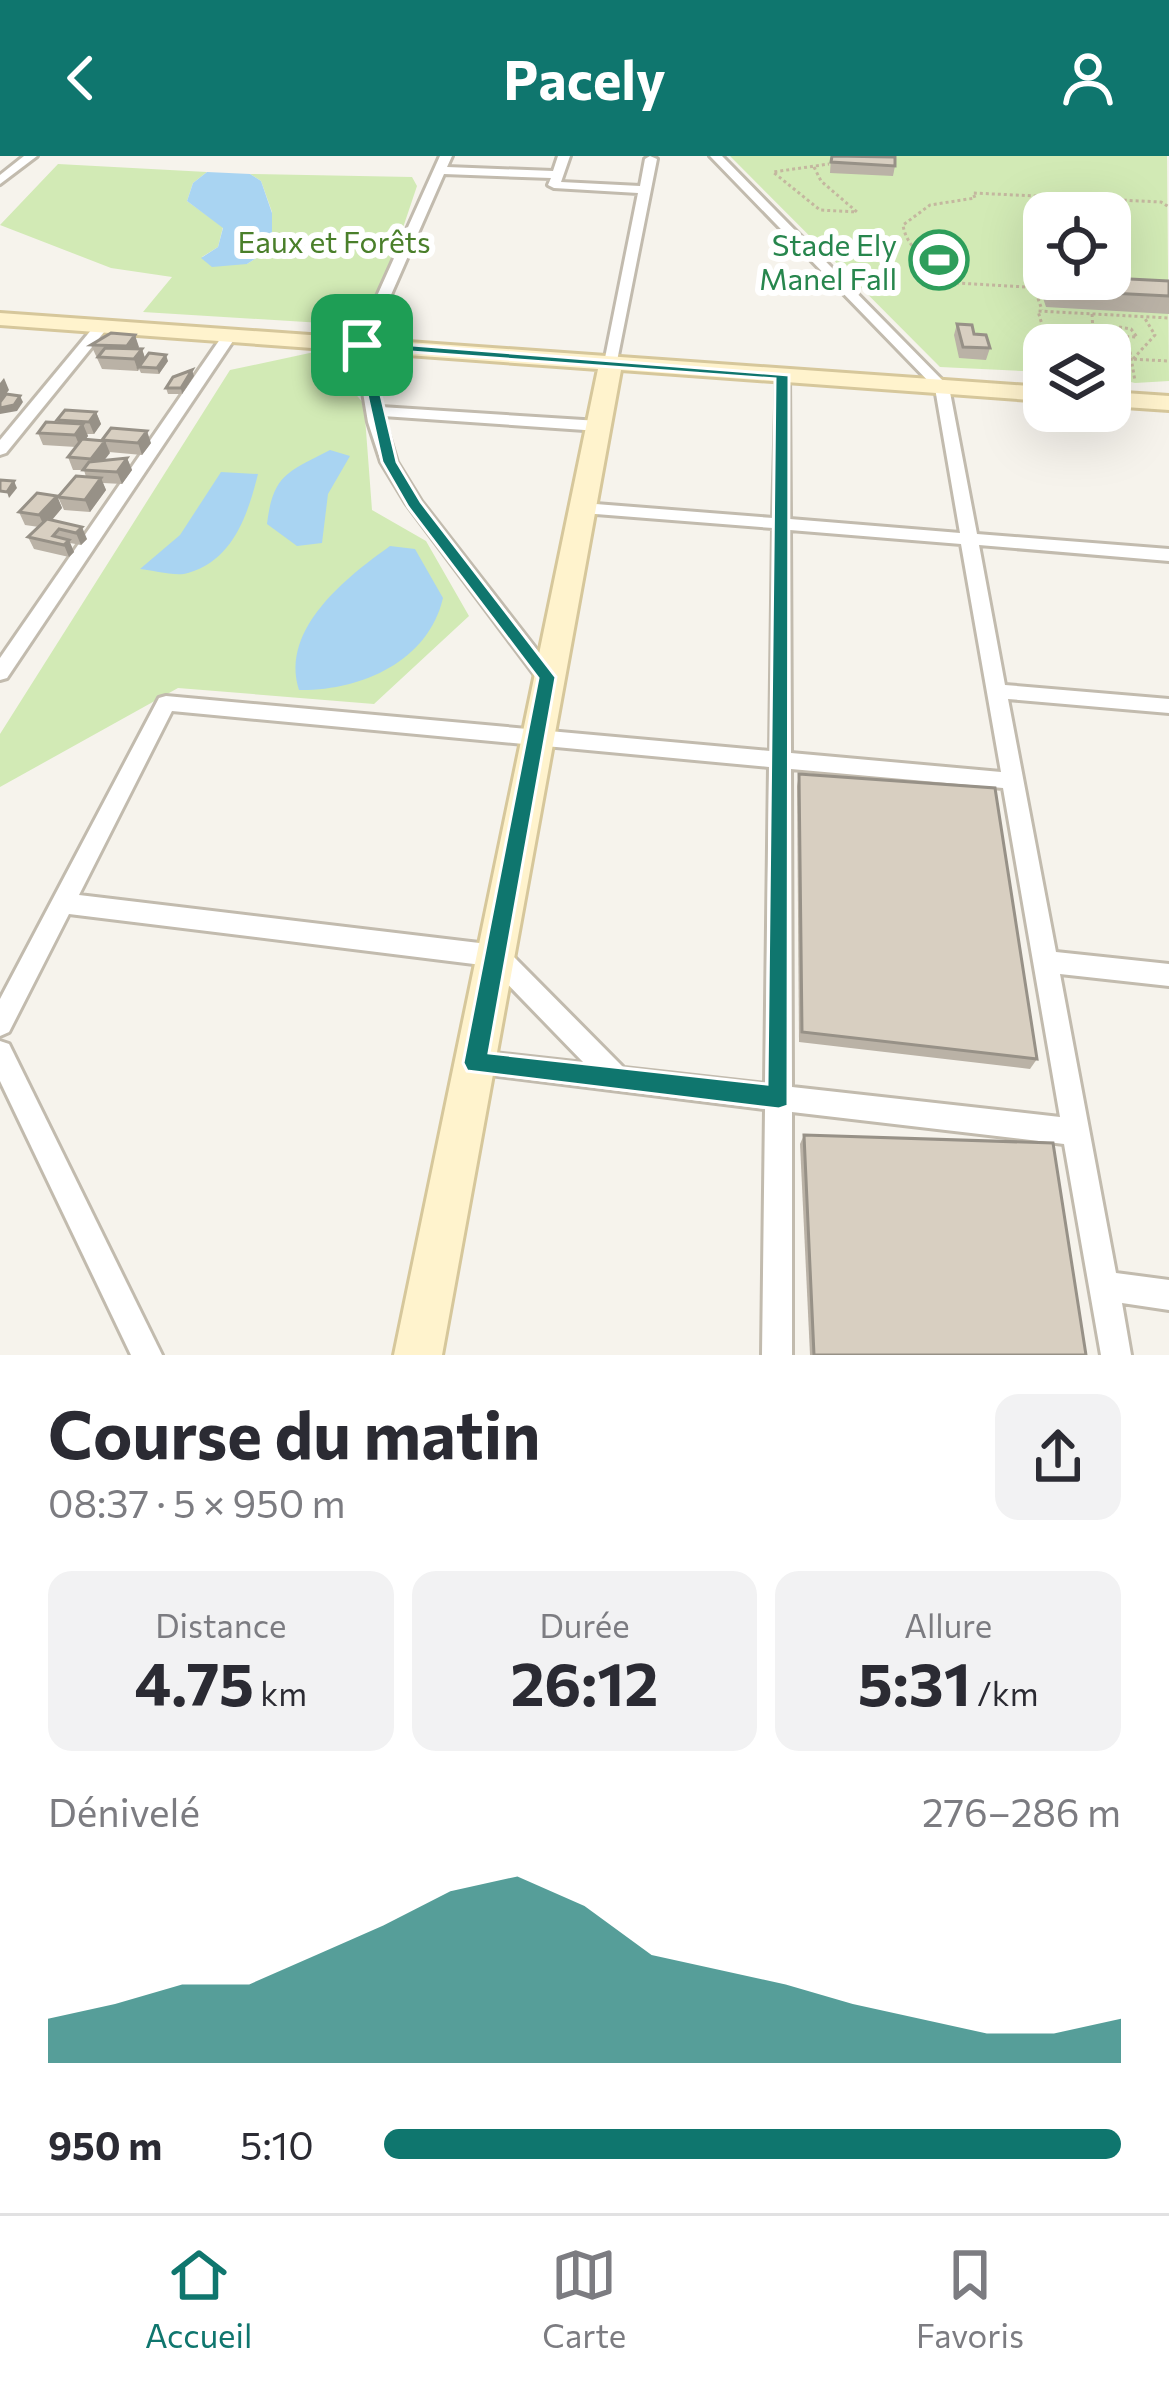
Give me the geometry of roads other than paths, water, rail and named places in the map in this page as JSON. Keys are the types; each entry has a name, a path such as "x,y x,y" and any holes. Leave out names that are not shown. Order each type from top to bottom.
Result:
{"street":[{"path":"0,181 31,156"},
{"path":"563,156 554,185 645,190"},
{"path":"716,156 942,387 1116,1355"},
{"path":"418,1355 651,159"},
{"path":"547,677 414,503 389,462 362,345 442,163 557,175"},
{"path":"0,319 1023,393"},
{"path":"0,450 102,326"},
{"path":"0,674 230,335"},
{"path":"777,1355 782,375"},
{"path":"1131,400 1169,403"},
{"path":"375,410 599,426"},
{"path":"0,424 20,426"},
{"path":"583,508 1169,555"},
{"path":"997,691 1169,706"},
{"path":"0,1024 166,703 1013,782"},
{"path":"62,904 496,956 617,1079"},
{"path":"1046,962 1169,975"},
{"path":"0,1053 148,1355"},
{"path":"475,1063 1076,1132"},
{"path":"1104,1286 1169,1294"}],"water":[{"path":"207,172 250,174 261,181 272,213 272,248 247,264 212,267 201,258 218,247 223,228 187,201 193,183"},
{"path":"330,450 350,456 328,494 322,543 297,546 267,524 273,494 285,476"},
{"path":"221,472 258,474 244,519 228,546 204,567 188,573 140,569 180,535"},
{"path":"390,546 415,549 443,598 423,640 367,678 299,690 295,668 308,626 337,589"}],"place":[{"name":"Stade Ely Manel Fall","path":"939,260"}],"park label":[{"name":"Eaux et Forêts","path":"334,240"}]}
